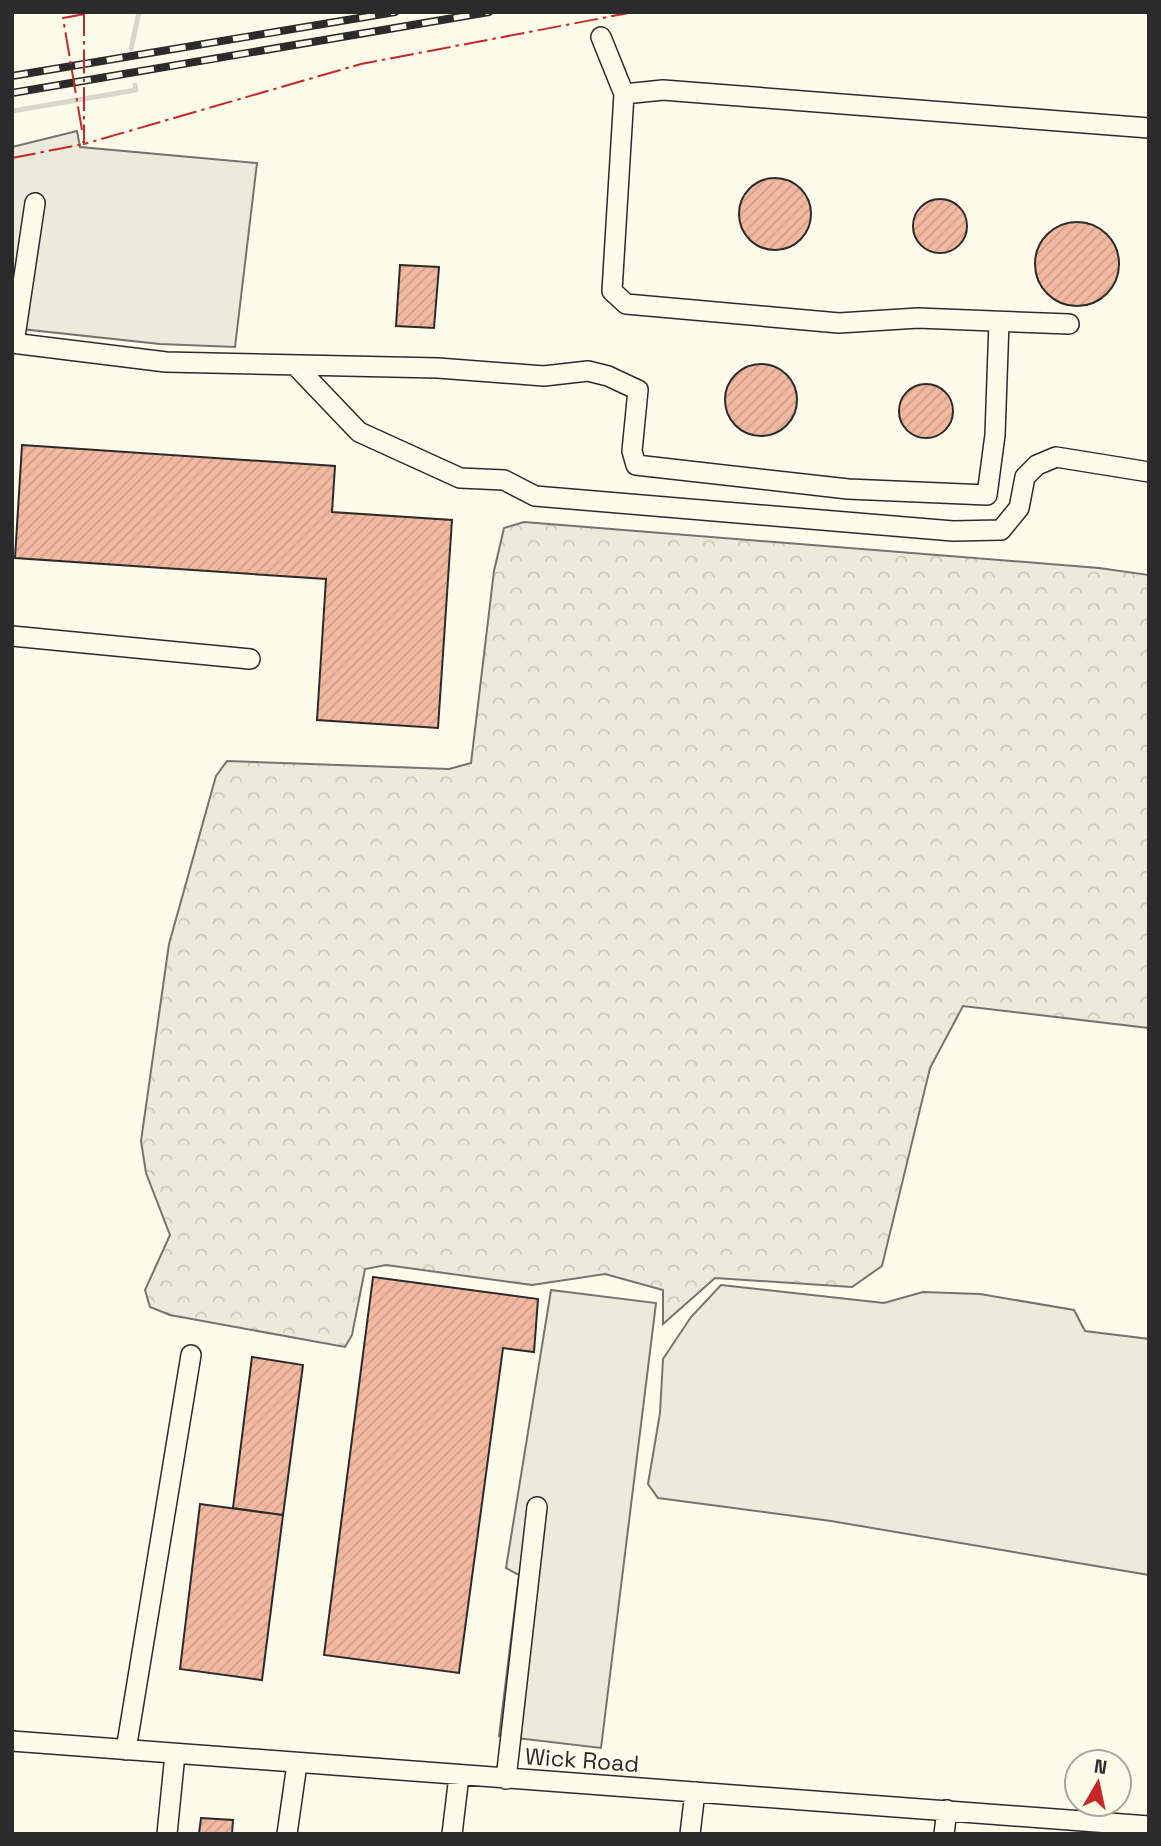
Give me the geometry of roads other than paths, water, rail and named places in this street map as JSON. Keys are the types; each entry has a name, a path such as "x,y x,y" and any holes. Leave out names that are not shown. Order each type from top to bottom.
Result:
{"street":[{"path":"601,37 624,94 612,291 626,304 839,323 918,318 1069,324"},
{"path":"624,94 663,90 1149,128"},
{"path":"35,202 13,343 166,362 438,368 544,376 588,371 608,376 638,390 632,451 636,465 848,489 987,495 995,435 999,321"},
{"path":"295,365 359,432 460,478 504,480 535,496 953,531 1001,530 1019,508 1025,477 1037,464 1056,457 1149,472"},
{"path":"12,635 250,659"},
{"path":"126,1750 191,1355"},
{"path":"506,1780 537,1507"},
{"name":"Wick Road","path":"12,1741 1149,1826"},
{"path":"167,1834 175,1754"},
{"path":"287,1834 297,1763"},
{"path":"452,1834 459,1776"},
{"path":"690,1834 695,1792"},
{"path":"944,1834 947,1810"}],"waterway":[{"path":"131,49 139,12"},
{"path":"12,111 136,90 135,85"}],"railway":[{"path":"12,76 395,12"},
{"path":"12,93 489,12"}]}
